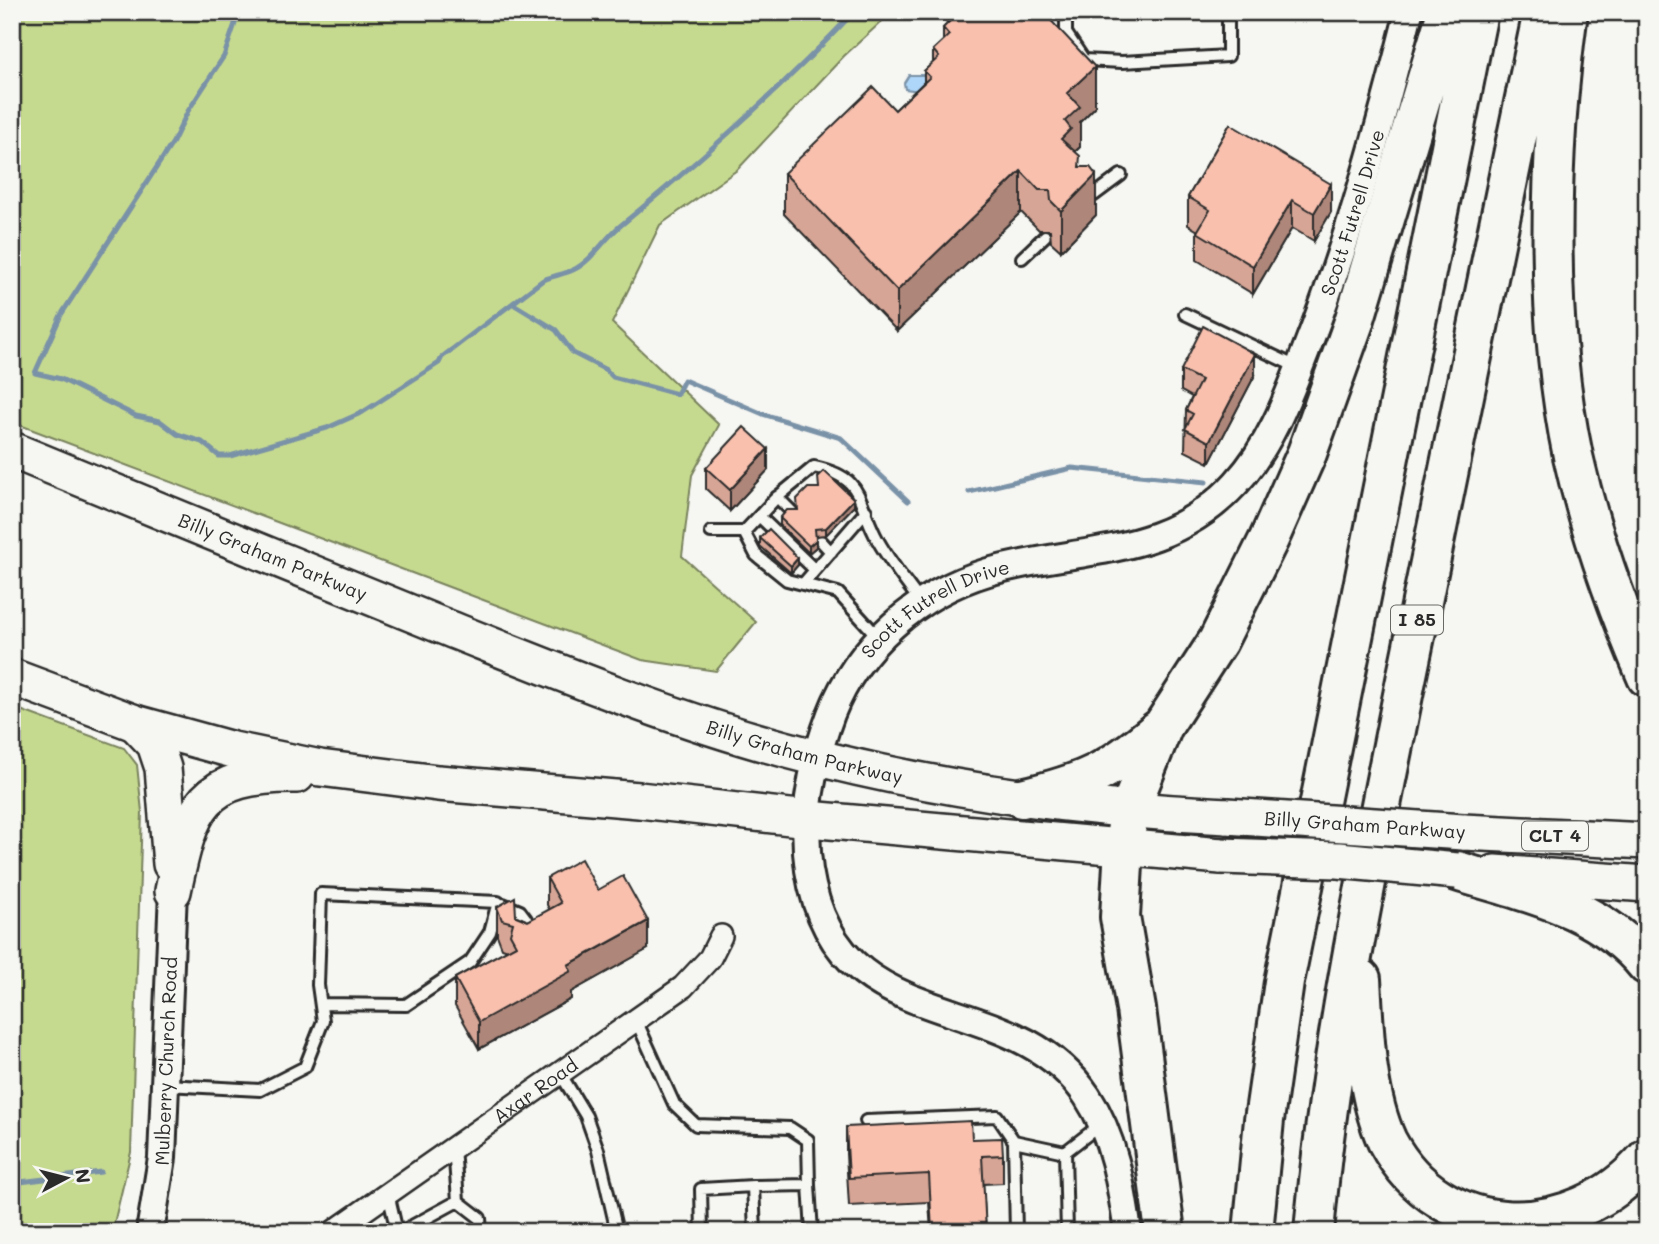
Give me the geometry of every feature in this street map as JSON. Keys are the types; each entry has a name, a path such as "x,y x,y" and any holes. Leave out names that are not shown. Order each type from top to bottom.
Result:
{"highway":[{"path":"1165,1232 1136,1010 1119,917 1126,829 1163,726 1218,641 1269,539 1307,453 1354,322 1447,12"},
{"path":"1253,1232 1264,1119 1289,954 1478,12"},
{"name":"I 85","path":"1314,1232 1331,1076 1359,919 1470,352 1542,12"},
{"path":"1568,12 1561,62 1555,198 1555,282 1564,399 1589,515 1608,579 1647,677"},
{"name":"Billy Graham Parkway","path":"12,450 614,696 817,757 1022,798 1221,856 1338,860 1647,884"},
{"name":"Billy Graham Parkway","path":"12,677 135,723 233,750 375,776 639,800 808,820 1126,829 1227,816 1647,841"},
{"path":"135,723 155,744 163,768 173,891"},
{"path":"1022,798 1071,787 1099,775 1123,760 1163,726"},
{"path":"173,891 184,838 201,807 207,797 235,780 283,775 375,776"},
{"path":"1457,871 1584,912 1610,928 1647,965"},
{"path":"1359,919 1366,1038 1378,1114 1394,1153 1411,1179 1430,1197 1455,1214 1482,1225 1509,1230 1535,1228 1563,1221 1593,1208 1620,1188 1647,1158"}],"street":[{"name":"Scott Futrell Drive","path":"1128,1232 1116,1164 1103,1124 1077,1084 1048,1057 1020,1039 902,997 862,972 832,936 817,902 809,870 808,820 817,757 845,684 879,638 922,604 988,572 1123,548 1156,538 1187,523 1235,485 1257,457 1283,408 1351,227 1409,12"},
{"name":"Mulberry Church Road","path":"150,1232 161,1169 173,891"},
{"name":"Axar Road","path":"333,1232 683,987 710,958 721,936"}],"lane":[{"path":"1066,12 1066,33 1084,60 1122,62 1228,56 1228,12"},
{"path":"1085,202 1121,175"},
{"path":"1022,258 1045,236"},
{"path":"1185,314 1299,368"},
{"path":"711,532 744,532 777,497 805,480 814,467 839,472 858,492 875,536 922,604"},
{"path":"777,497 792,512"},
{"path":"803,584 866,512"},
{"path":"759,516 815,570"},
{"path":"842,519 850,529"},
{"path":"744,532 756,555 787,580 838,593 879,638"},
{"path":"821,541 831,552"},
{"path":"166,1085 260,1090 305,1068 323,1021 318,985 321,894 498,902 520,911 526,919 523,940"},
{"path":"321,1004 406,1004 476,962 490,932 498,902"},
{"path":"636,1020 674,1104 696,1125 790,1128 808,1140 811,1232"},
{"path":"560,1073 590,1127 617,1232"},
{"path":"866,1121 997,1116 1014,1141 1016,1232"},
{"path":"1014,1141 1065,1152 1103,1124"},
{"path":"454,1147 458,1201 481,1218 481,1232"},
{"path":"1065,1152 1067,1232"},
{"path":"702,1232 701,1189 809,1185"},
{"path":"753,1186 755,1232"},
{"path":"388,1193 399,1232 458,1201"}],"green space":[{"path":"12,12 892,12 844,56 737,170 660,225 612,323 719,425 692,475 682,556 756,622 716,671 642,660 12,422"},
{"path":"12,707 124,748 137,765 142,812 131,1152 112,1232 12,1232"}],"water":[{"path":"909,75 938,75 928,92 905,89 904,83"}],"building":[{"path":"959,12 1043,12 1095,67 1067,93 1080,107 1065,121 1071,129 1061,139 1080,156 1079,167 1090,167 1096,175 1061,211 1051,201 1050,190 1039,190 1021,171 897,291 784,173 873,87 895,110 930,77 924,71 939,57 933,50 949,35 943,28"},
{"path":"1230,124 1331,184 1314,213 1292,200 1253,266 1197,232 1210,210 1188,197"},
{"path":"1203,326 1255,354 1209,442 1185,429 1193,414 1186,410 1201,380 1181,370"},
{"path":"744,427 768,449 730,490 706,468"},
{"path":"824,471 854,499 826,528 815,529 816,540 809,546 780,518 787,510 798,510 797,499 808,488 819,488 818,477"},
{"path":"769,529 798,558 791,566 760,538"},
{"path":"581,859 598,890 623,876 648,921 568,965 571,971 479,1022 455,978 516,945 510,934 513,923 502,920 497,907 515,897 516,916 528,921 561,903 547,878"},
{"path":"971,1121 972,1139 1002,1138 1003,1155 982,1156 986,1232 932,1232 929,1174 849,1178 846,1127"}],"waterway":[{"path":"239,12 224,56 188,111 173,142 61,315 35,373 61,379 136,416 160,421 177,434 202,442 219,456 230,456 327,428 363,412 439,363 442,357 543,280 580,266 620,226 770,96 854,12"},
{"path":"515,305 556,330 573,353 606,370 613,377 677,394 684,380 763,414 841,438 908,501"},
{"path":"969,492 1072,468 1206,482"},
{"path":"12,1183 101,1172"}]}
